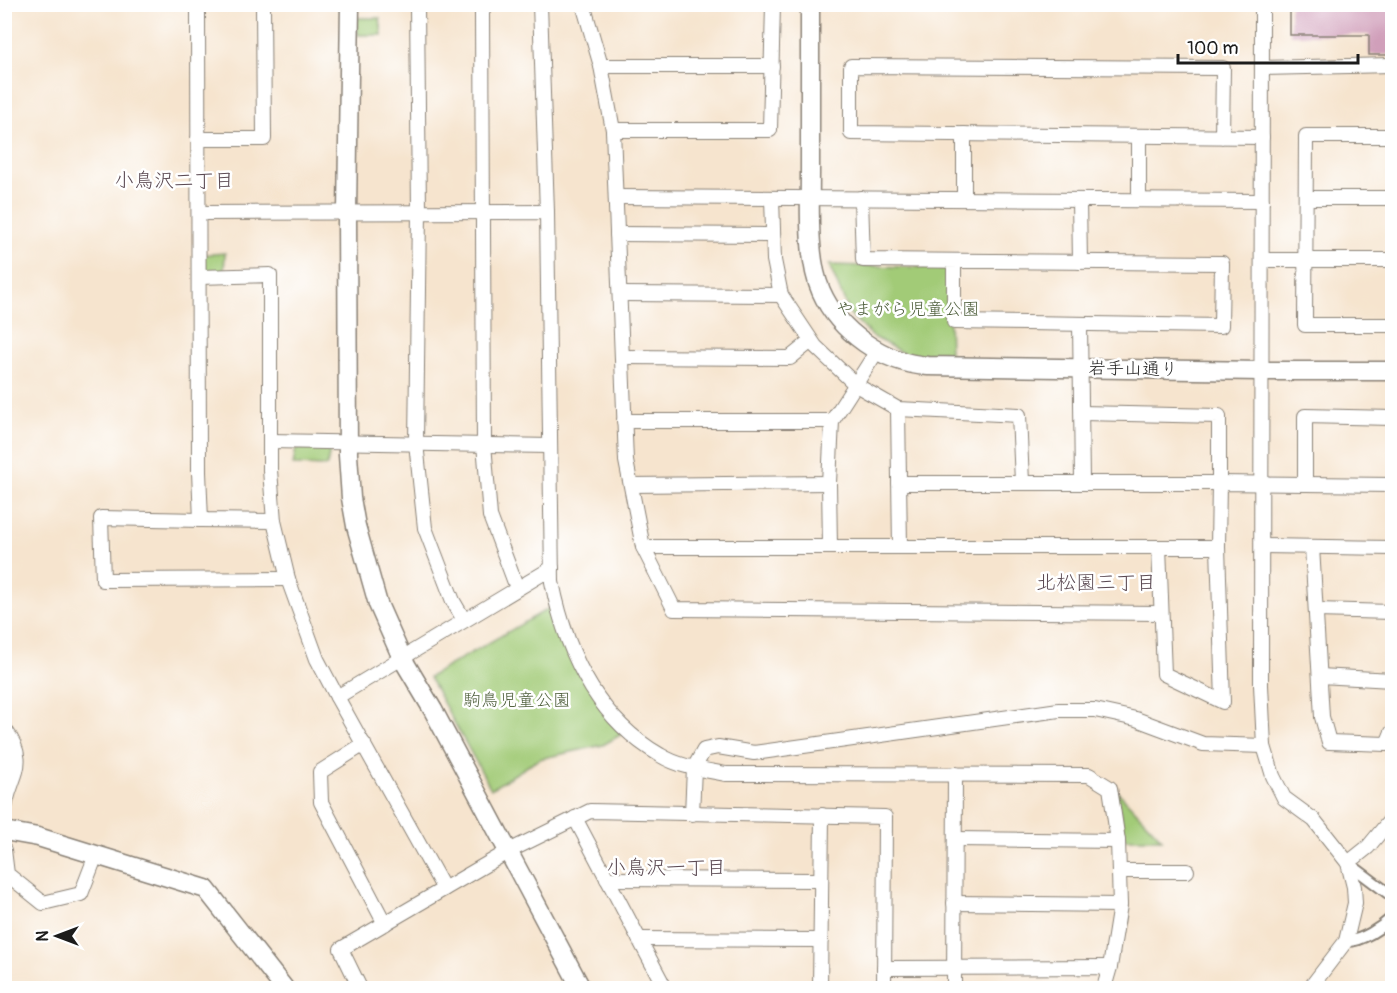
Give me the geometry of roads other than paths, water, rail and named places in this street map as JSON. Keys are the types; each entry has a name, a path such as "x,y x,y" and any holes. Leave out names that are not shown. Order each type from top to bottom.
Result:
{"street":[{"path":"198,4 201,520"},
{"path":"198,139 264,139 262,4"},
{"path":"350,4 347,212 348,444 351,498 356,526 378,604 402,658 433,710 581,988"},
{"path":"417,4 420,212 416,443 425,528 453,601 464,620"},
{"path":"484,4 482,13 484,444 490,516 517,588"},
{"path":"540,4 547,212 552,582 558,615 571,650 585,678 608,710 631,735 662,756 694,768 726,774 1089,775 1110,788 1118,840 1120,905 1110,967 1104,988"},
{"path":"583,4 601,66 613,130 626,460 643,547 674,609 1161,613"},
{"path":"613,130 770,130 773,4"},
{"name":"岩手山通り","path":"810,4 810,198 813,263 820,291 834,312 853,334 877,351 911,365 1392,371"},
{"path":"1262,4 1261,371 1264,746 1273,776 1284,798 1314,820 1348,863 1392,896"},
{"path":"1262,68 1392,65"},
{"path":"601,66 772,66"},
{"path":"1222,136 1223,68 851,66 851,133 1262,137"},
{"path":"964,134 964,199"},
{"path":"1139,136 1139,200"},
{"path":"1392,136 1306,136 1305,260 1305,325 1392,325"},
{"path":"617,197 1262,201"},
{"path":"772,198 774,260 781,296 811,341 856,385 898,409 1019,415 1022,482"},
{"path":"861,198 863,260 1222,263 1221,326 954,322 954,261"},
{"path":"1306,198 1392,198"},
{"path":"1079,200 1080,262"},
{"path":"199,213 547,212"},
{"path":"617,234 773,235"},
{"path":"1262,260 1392,260"},
{"path":"199,277 270,275 270,470 274,521 288,579 317,659 444,889"},
{"path":"620,294 781,296"},
{"path":"1080,324 1082,482"},
{"path":"622,357 790,358 811,341"},
{"path":"830,547 832,421 877,351"},
{"path":"898,409 900,547"},
{"path":"1082,413 1219,416 1218,547 1223,702 1164,674 1159,547"},
{"path":"1305,483 1305,417 1392,418"},
{"path":"624,421 832,421"},
{"path":"270,441 550,446"},
{"path":"632,485 830,483"},
{"path":"899,483 1392,484"},
{"path":"274,521 101,518 103,580 288,579"},
{"path":"1262,546 1392,548"},
{"path":"643,547 1218,547"},
{"path":"1312,547 1322,717 1329,742 1387,744 1392,732"},
{"path":"338,697 552,567"},
{"path":"1316,610 1392,612"},
{"path":"1320,676 1392,680"},
{"path":"692,814 694,768 704,750 718,747 754,753 1059,710 1095,710 1136,719 1203,744 1264,746"},
{"path":"4,728 12,738 20,759 4,815"},
{"path":"364,744 320,772 321,802 385,924"},
{"path":"954,988 955,774"},
{"path":"360,988 341,949 509,852 590,811 885,817 884,988"},
{"path":"820,988 822,815"},
{"path":"575,818 665,988"},
{"path":"1348,863 1368,847 1392,818"},
{"path":"4,831 38,837 206,889 284,988"},
{"path":"954,839 1118,840"},
{"path":"4,850 8,874 42,903 81,894 96,855"},
{"path":"1310,988 1346,941 1355,903 1354,886 1348,863"},
{"path":"1119,871 1187,871"},
{"path":"607,879 821,880"},
{"path":"954,903 1120,905"},
{"path":"1346,941 1353,942 1392,918"},
{"path":"639,939 821,940"},
{"path":"884,968 1110,967"}],"district":[{"name":"小鳥沢二丁目","path":"174,180"},
{"name":"北松園三丁目","path":"1096,582"},
{"name":"小鳥沢一丁目","path":"666,867"}],"park label":[{"name":"やまがら児童公園","path":"908,309"},
{"name":"駒鳥児童公園","path":"517,700"}]}
